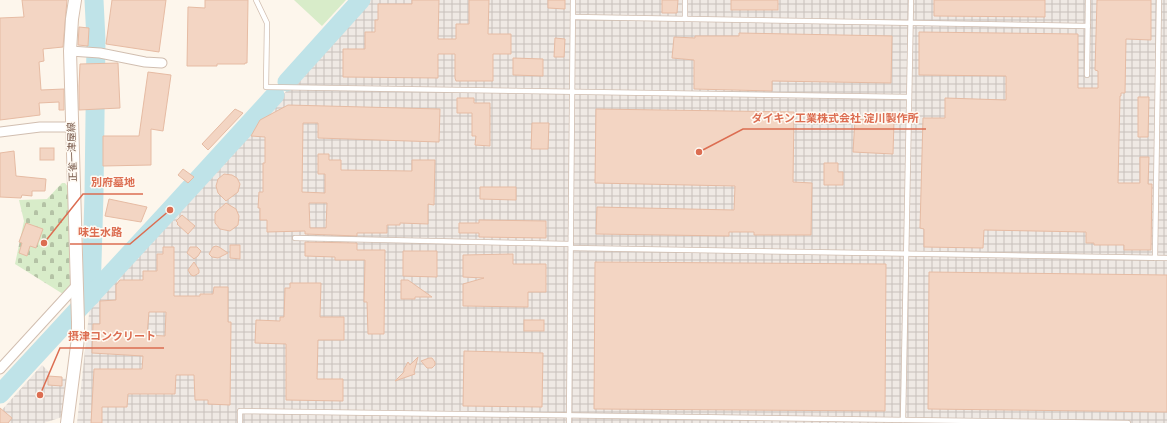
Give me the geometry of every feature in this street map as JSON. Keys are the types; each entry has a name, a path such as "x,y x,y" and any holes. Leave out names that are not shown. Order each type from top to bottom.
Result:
{"main road":[{"name":"正雀一津屋線","path":"67,423 78,338 70,51 74,0"}],"street":[{"path":"70,51 97,53 145,62 162,63"},
{"path":"0,132 40,127 71,127"},
{"path":"0,369 76,286"}],"lane":[{"path":"256,0 267,23 266,87 909,97"},
{"path":"569,423 573,0"},
{"path":"685,0 685,19"},
{"path":"903,420 911,0"},
{"path":"1087,75 1088,0"},
{"path":"1155,258 1159,0"},
{"path":"573,17 1088,26"},
{"path":"295,238 906,254 1167,258"},
{"path":"240,423 240,411 1128,423"}],"shaded area":[{"path":"370,0 1167,0 1167,423 77,423 90,305"},
{"path":"42,365 50,373 50,376 67,379 62,417 44,423 0,423 0,412"}],"green space":[{"path":"294,0 346,0 322,26"},
{"path":"62,183 65,183 68,187 70,286 63,294 15,264 24,221 19,200 47,199"}],"building":[{"path":"22,0 67,0 63,47 43,49 44,61 39,62 41,90 64,89 64,110 59,110 59,102 39,103 40,115 0,120 0,18 24,17"},
{"path":"112,0 166,0 159,52 106,44"},
{"path":"205,0 248,0 247,63 217,64 217,66 187,66 188,7 205,8"},
{"path":"412,0 439,0 438,39 456,39 456,24 469,24 469,0 489,0 488,34 511,34 511,54 493,54 493,81 456,81 455,54 438,54 438,78 343,77 343,49 365,49 365,32 375,32 375,20 378,20 378,4 412,4"},
{"path":"548,0 565,0 565,9 548,8"},
{"path":"662,0 678,0 677,13 662,13"},
{"path":"731,0 778,0 778,10 731,10"},
{"path":"934,0 1045,0 1045,17 934,16"},
{"path":"1097,0 1151,0 1151,40 1126,39 1125,93 1121,93 1120,96 1118,183 1140,183 1140,157 1149,157 1148,184 1152,184 1151,250 1124,250 1124,245 1094,245 1094,243 1086,243 1086,232 984,230 983,248 924,247 924,229 920,228 923,118 945,118 945,98 1006,100 1006,76 919,75 919,32 1078,34 1078,88 1098,88 1098,71 1095,70"},
{"path":"79,27 89,28 88,46 78,45"},
{"path":"739,33 892,36 891,83 772,81 772,91 694,89 694,60 672,58 674,37 695,38 695,36 739,36"},
{"path":"555,38 565,39 564,57 554,57"},
{"path":"513,58 543,59 543,76 513,75"},
{"path":"118,63 120,108 79,110 80,64"},
{"path":"148,72 171,75 163,131 151,129 151,165 103,166 103,136 139,136"},
{"path":"1138,97 1149,97 1148,137 1138,137"},
{"path":"457,98 474,98 474,103 490,103 490,146 475,145 476,136 472,136 472,113 457,113"},
{"path":"288,105 440,109 439,142 318,138 318,123 303,123 302,192 325,193 325,174 318,174 318,154 329,154 329,160 341,160 341,170 412,171 412,160 435,160 434,205 428,204 428,224 400,223 400,225 387,225 387,233 357,233 357,236 305,234 305,231 267,232 267,220 260,220 260,208 258,208 259,192 263,192 265,137 251,136 260,120","holes":["309,203 327,203 326,228 310,228"]},
{"path":"235,109 243,113 208,150 202,144"},
{"path":"596,109 794,112 793,182 812,183 811,235 754,235 754,232 729,232 729,236 596,234 597,207 734,210 735,186 595,183"},
{"path":"855,119 894,121 893,154 853,152"},
{"path":"532,123 549,123 548,149 531,149"},
{"path":"40,148 54,148 54,160 40,160"},
{"path":"14,151 16,176 46,179 45,191 32,191 32,196 22,195 21,198 0,197 0,153"},
{"path":"824,163 838,163 838,172 843,172 843,185 824,185"},
{"path":"183,169 194,177 188,183 178,175"},
{"path":"224,174 232,175 237,178 240,184 238,192 226,201 218,193 216,186 218,179"},
{"path":"480,187 516,187 516,200 480,199"},
{"path":"109,199 147,207 141,222 105,216"},
{"path":"226,203 236,209 239,216 238,225 230,231 220,229 215,223 215,214"},
{"path":"182,215 195,226 188,234 177,224 178,223 176,221"},
{"path":"479,220 546,221 546,238 479,237 479,233 459,233 459,223 479,223"},
{"path":"26,223 43,229 36,248 30,246 27,256 19,253 22,243 19,242"},
{"path":"305,242 357,243 357,250 385,250 384,334 368,334 367,302 364,302 365,260 335,260 335,257 305,256"},
{"path":"230,245 240,245 240,259 230,258"},
{"path":"216,246 228,253 218,258 212,257 209,254 213,247"},
{"path":"163,247 174,247 174,296 200,296 200,294 213,294 214,287 228,287 228,322 231,322 230,405 208,404 208,400 195,400 194,375 176,375 175,394 128,394 127,407 102,407 102,423 91,423 94,369 142,369 143,356 92,353 93,324 100,324 100,301 116,300 116,285 120,280 143,280 143,271 157,271 157,254 163,254","holes":["149,312 166,312 165,336 147,335"]},
{"path":"190,247 197,247 201,251 194,259 187,253"},
{"path":"403,251 437,251 437,277 403,276"},
{"path":"513,254 513,264 546,264 546,292 528,292 528,307 463,306 463,284 484,278 463,277 463,255"},
{"path":"194,262 199,270 199,273 194,276 191,275 188,270"},
{"path":"595,262 886,264 885,411 594,409"},
{"path":"929,272 1167,275 1167,412 928,409"},
{"path":"401,280 408,280 432,297 401,299"},
{"path":"290,283 321,283 320,317 344,317 344,340 318,340 317,379 343,379 343,401 286,400 286,344 255,343 256,320 280,321 280,317 284,317 285,288 290,288"},
{"path":"524,320 544,320 544,331 524,331"},
{"path":"464,351 543,353 542,407 463,406"},
{"path":"418,357 414,372 415,374 395,381 404,372 408,362 410,365"},
{"path":"432,358 435,362 435,365 432,368 427,368 421,361"},
{"path":"48,376 62,377 62,386 48,385"},
{"path":"0,408 12,418 8,423 0,423"}],"waterway":[{"path":"91,296 96,40 94,0"},
{"path":"287,82 361,0"},
{"path":"0,394 275,95"}],"place":[{"name":"ダイキン工業株式会社 淀川製作所","path":"699,152"},
{"name":"味生水路","path":"170,210"},
{"name":"別府墓地","path":"44,243"},
{"name":"摂津コンクリート","path":"40,395"}]}
